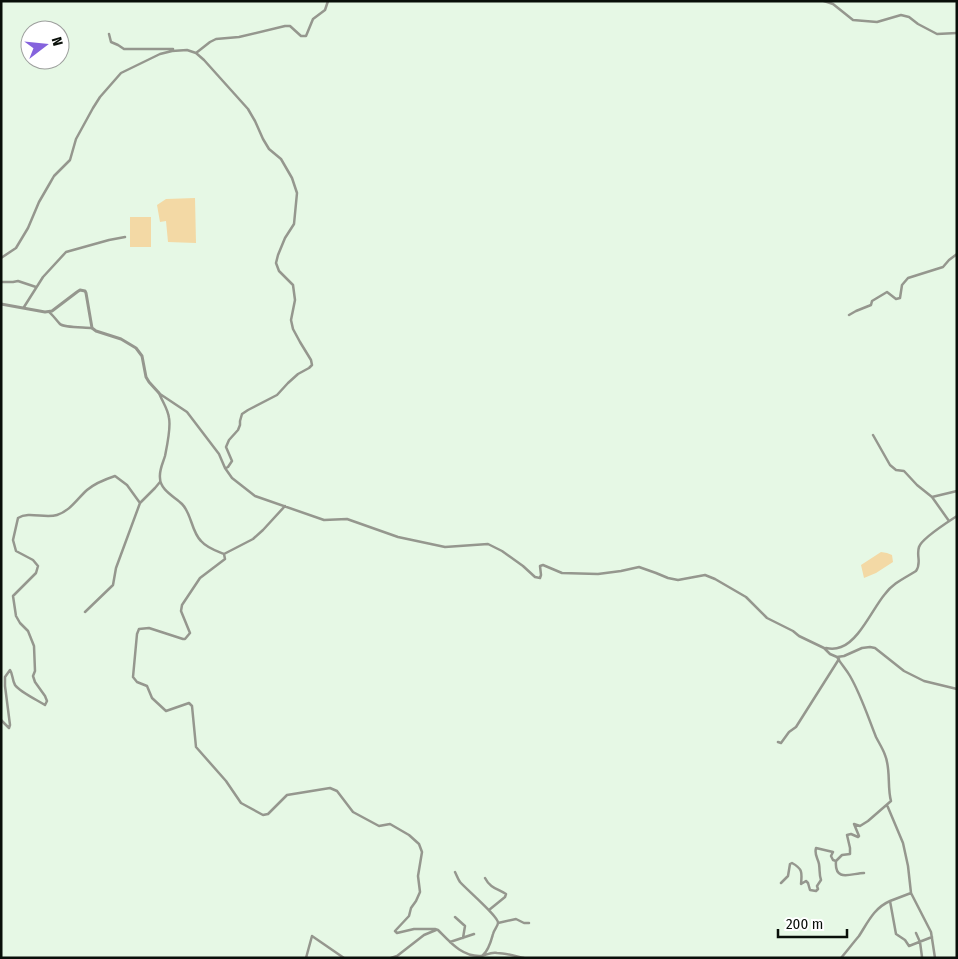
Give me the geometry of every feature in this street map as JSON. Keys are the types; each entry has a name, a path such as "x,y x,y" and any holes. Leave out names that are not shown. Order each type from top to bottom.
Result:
{"street":[{"path":"196,53 216,39 239,37 285,26 290,26 301,36 306,36 313,20 325,10 328,1"},
{"path":"824,1 833,4 852,20 877,22 901,15 910,17 918,24 937,34 957,33"},
{"path":"109,34 111,42 124,49 187,50 196,53 215,71 248,109 269,149 281,159 292,178 297,193 294,224 285,238 276,263 279,271 293,285 295,300 291,320 293,329 312,365 298,374 277,395 242,414 238,430 229,440 226,447 232,461 225,468"},
{"path":"1,258 16,248 54,176 70,160 76,139 100,97 121,74 129,69 160,54 187,50"},
{"path":"24,307 46,273 66,252 125,237"},
{"path":"849,314 871,305 872,301 887,292 896,299 900,298 902,285 908,278 943,267 957,254"},
{"path":"1,282 18,280 36,288"},
{"path":"49,312 80,290 85,291 92,328"},
{"path":"1,304 49,312 60,324 67,327 92,328 121,339 136,348 142,356 146,377 149,382 159,393 187,412 218,454 232,478 255,496 324,520 347,519 398,537 445,547 488,544 502,551 536,577 540,578 540,566 543,565 562,573 598,574 622,572 639,567 678,580 705,575 746,597 767,618 824,648 838,658 850,677 885,755 891,801 868,822 860,826 854,824 859,836 858,838 851,834 847,835 850,854 842,855 835,865 841,875 848,876 864,872"},
{"path":"159,393 168,412 170,424 166,452 160,473 160,482 184,507 195,532 202,542 206,546 224,554"},
{"path":"873,435 893,469 904,471 917,486 932,497 949,521"},
{"path":"1,720 9,728 4,686 5,677 10,670 15,684 23,692 45,705 47,701 34,682 34,646 28,631 20,624 16,616 14,606 13,596 36,573 38,566 33,560 16,551 13,540 18,518 24,515 56,516 73,505 88,489 115,476 127,485 140,504"},
{"path":"85,612 113,585 116,568 140,504 160,482"},
{"path":"932,497 957,491"},
{"path":"224,554 253,539 285,506"},
{"path":"824,648 834,649 842,647 851,641 885,594 893,586 916,571 918,568 919,548 922,543 957,516"},
{"path":"224,554 225,559 200,578 182,605 183,616 190,633 185,639 149,628 139,629 133,676 137,682 147,686 156,703 166,711 189,703 192,706 196,747 226,781 241,803 264,815 268,814 288,795 330,788 336,791 353,812 379,826 390,824 409,835 419,844 422,852 418,876 420,892 411,908 409,916 395,931 397,933 414,929 438,930 454,946 473,957 495,952 524,958"},
{"path":"778,742 781,743 789,732 796,727 838,658 862,648 870,646 875,648 904,671 924,681 957,690"},
{"path":"887,805 903,843 911,893 931,932 936,958"},
{"path":"781,883 788,876 790,864 792,863 801,870 801,884 806,881 810,890 816,891 821,880 818,875 819,864 815,855 816,848 833,852 831,856 836,861"},
{"path":"455,872 458,880 498,920 487,952 482,956"},
{"path":"485,878 494,889 504,892 506,895 489,910"},
{"path":"841,958 857,938 872,914 883,904 911,893"},
{"path":"890,901 896,934 905,940 909,946 932,937"},
{"path":"455,917 465,926 462,938"},
{"path":"498,923 516,919 524,924 529,923"},
{"path":"391,958 398,956 424,935 438,930"},
{"path":"450,942 474,934"},
{"path":"916,934 920,942 922,957"},
{"path":"306,958 312,936 344,958"}],"shaded area":[{"path":"195,198 196,243 168,242 166,221 160,222 157,205 166,199"},
{"path":"130,217 151,217 151,247 130,247"},
{"path":"881,552 892,555 893,562 864,578 861,565"}]}
